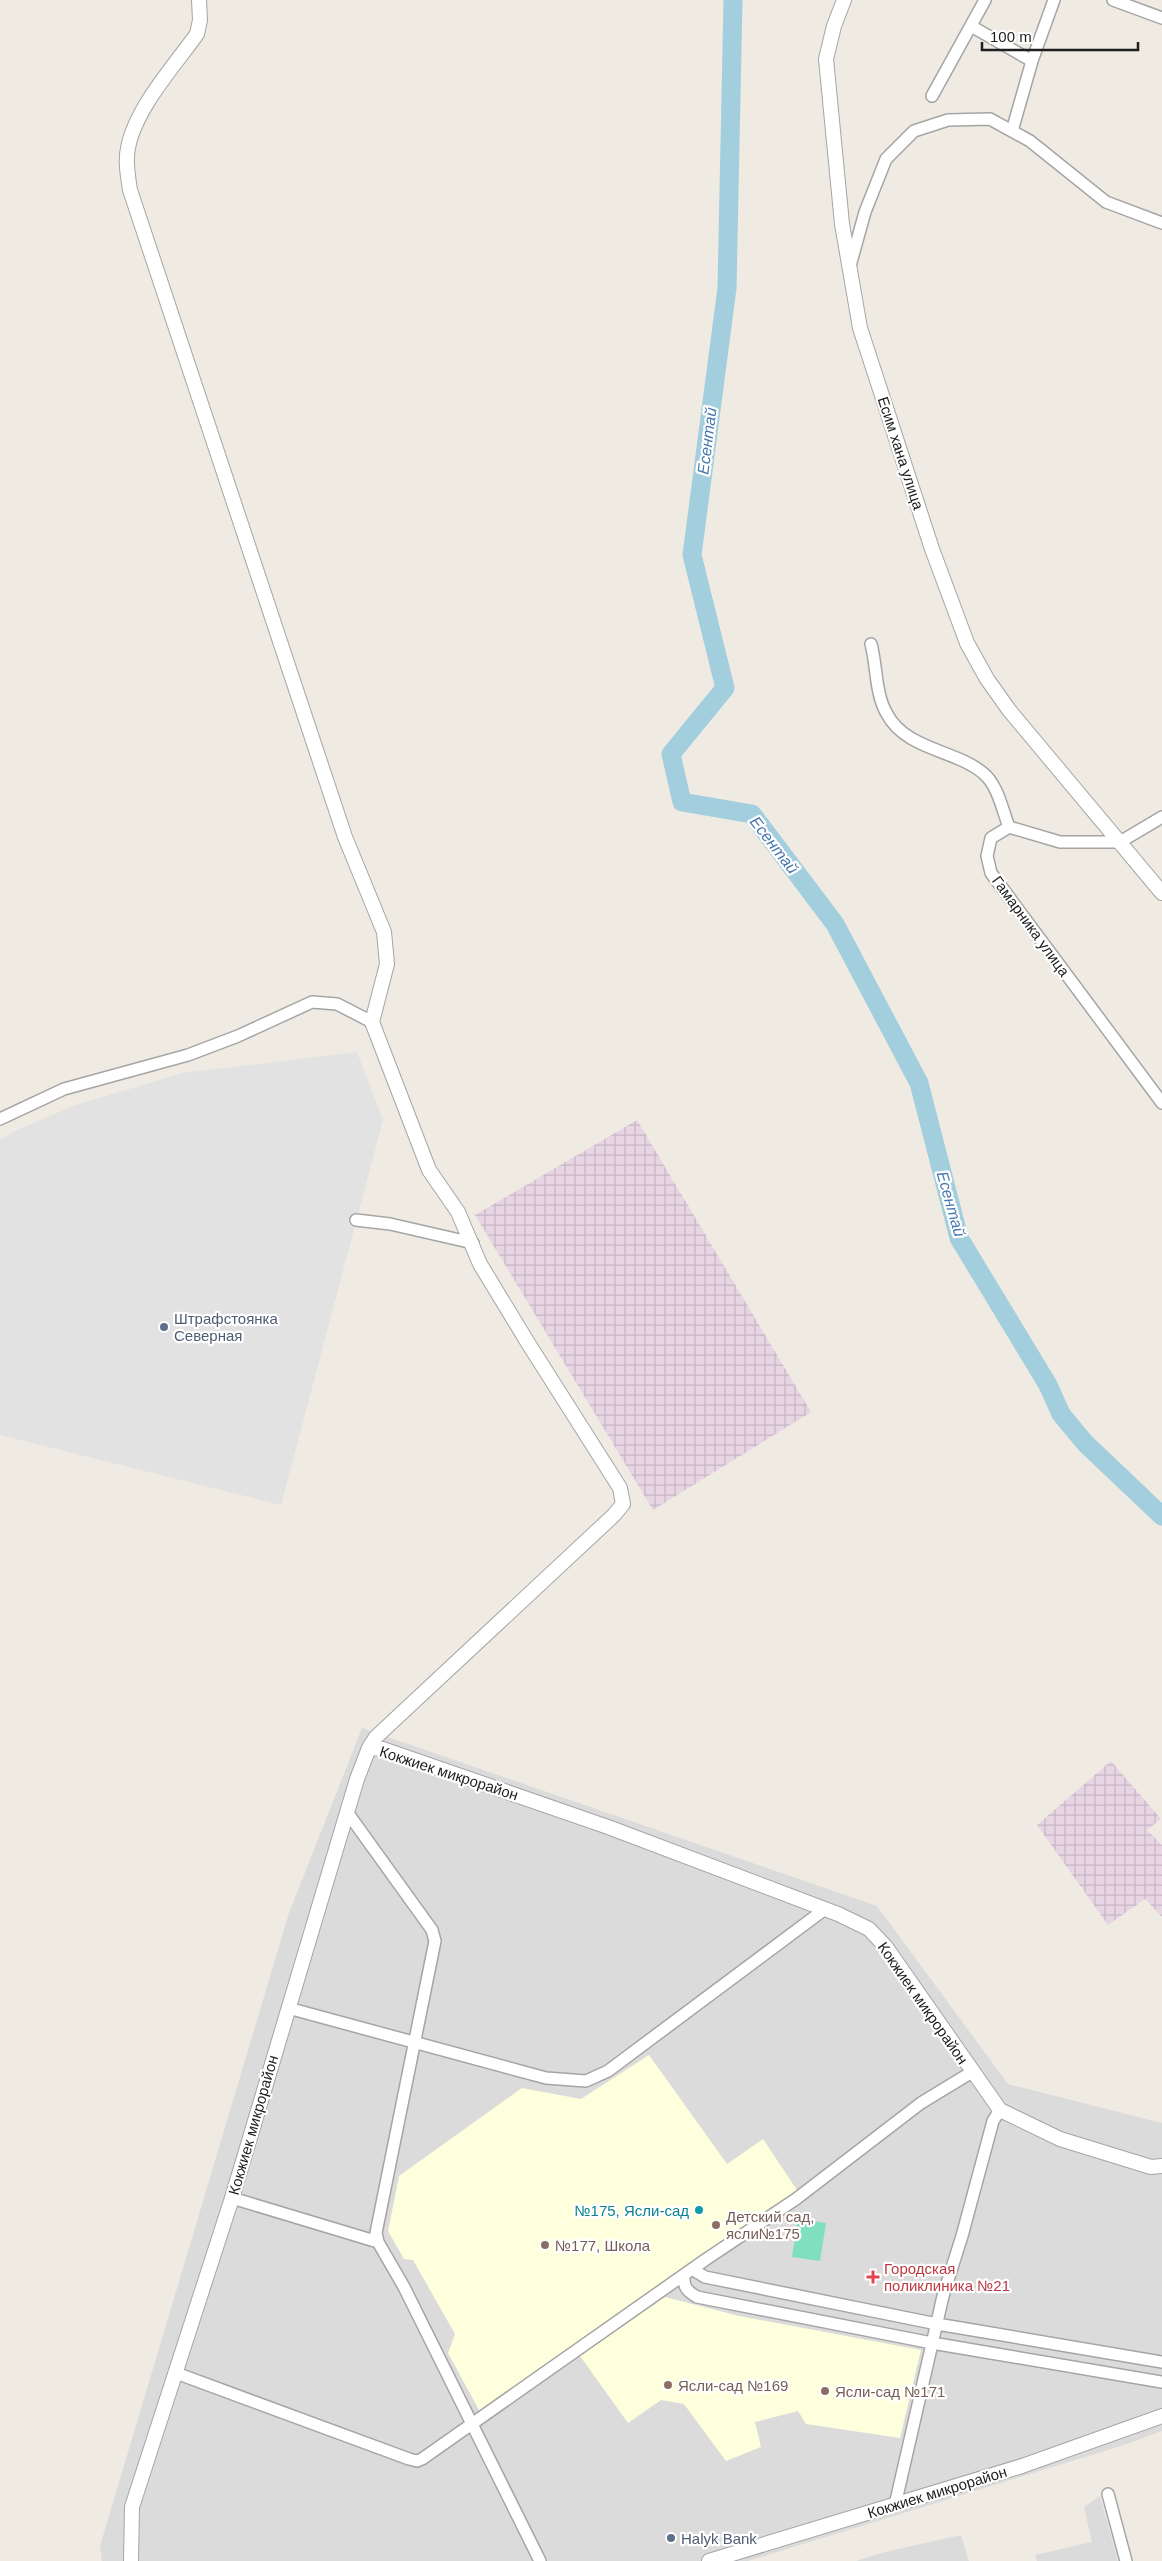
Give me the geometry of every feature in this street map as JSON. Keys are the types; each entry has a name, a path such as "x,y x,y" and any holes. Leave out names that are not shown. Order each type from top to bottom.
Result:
{"street":[{"path":"199,0 200,20 197,34 146,106 132,132 126,168 129,182 345,837 384,932 387,964 372,1022 429,1170 458,1212 473,1243 480,1264 523,1336 620,1488 623,1504 607,1522 376,1737 369,1748"},
{"name":"Есим хана улица","path":"844,0 834,26 826,59 841,215 849,269 860,328 932,549 967,642 987,679 1010,710 1162,893"},
{"path":"932,96 985,0"},
{"path":"1012,131 1032,61 1054,0"},
{"path":"1113,0 1162,18"},
{"path":"971,26 1032,61"},
{"path":"849,269 865,212 886,159 914,131 948,120 990,119 1030,141 1106,202 1162,223"},
{"path":"871,644 877,681 887,714 899,728 927,747 983,772 993,784 1009,827 1060,842 1124,847 1162,816"},
{"name":"Гамарника улица","path":"1009,827 991,838 987,856 991,873 1162,1103"},
{"path":"0,1120 64,1089 188,1055 238,1036 312,1002 338,1004 372,1022"},
{"path":"356,1220 390,1224 473,1243"},
{"name":"Кокжиек микрорайон","path":"132,2561 132,2507 232,2198 347,1812 369,1748 383,1749 608,1828 826,1909 869,1929 886,1947 1000,2110 1060,2139 1151,2166 1162,2166"},
{"path":"347,1812 432,1930 436,1941 376,2233 378,2242 404,2287 540,2561"},
{"path":"288,2008 546,2078 586,2081 608,2071 826,1909"},
{"path":"176,2373 314,2426 417,2461 472,2425 688,2272 796,2199 921,2103 972,2072"},
{"path":"894,2505 937,2324 993,2121 1000,2110"},
{"path":"232,2198 378,2242"},
{"path":"688,2272 937,2324 1162,2362"},
{"path":"688,2272 683,2284 688,2292 698,2297 932,2343 1162,2382"},
{"name":"Кокжиек микрорайон","path":"709,2561 1022,2466 1162,2416"},
{"path":"1108,2494 1126,2561"}],"shaded area":[{"name":"Штрафстоянка Северная","path":"357,1052 383,1120 281,1505 0,1435 0,1140 17,1130 76,1105 183,1073"},
{"path":"637,1120 811,1412 653,1510 475,1215"},
{"path":"362,1728 877,1906 1008,2084 1162,2123 1162,2431 1127,2444 748,2561 102,2561 100,2546 289,1913"},
{"path":"1111,1761 1161,1819 1147,1830 1162,1845 1162,1917 1145,1899 1108,1925 1037,1825"},
{"name":"№177, Школа","path":"649,2055 727,2164 763,2139 799,2193 483,2411 479,2410 448,2353 455,2334 413,2260 404,2259 388,2231 399,2176 522,2088 581,2099"},
{"path":"665,2297 739,2316 921,2350 900,2438 806,2424 798,2411 755,2422 761,2447 726,2461 684,2404 661,2400 628,2423 580,2356"},
{"path":"1100,2496 1118,2561 1037,2561 1035,2555 1092,2542 1084,2507"},
{"path":"961,2535 969,2561 856,2561 885,2552"}],"green space":[{"path":"798,2219 826,2223 820,2261 792,2257"}],"waterway":[{"name":"Есентай","path":"733,0 727,288 692,555 725,688 671,754 682,802 752,814 835,924 919,1083 959,1238 1048,1385 1061,1414 1085,1443 1162,1516"}],"place":[{"name":"Штрафстоянка Северная","path":"164,1327"},
{"name":"№175, Ясли-сад","path":"699,2210"},
{"name":"Детский сад, ясли№175","path":"716,2225"},
{"name":"№177, Школа","path":"545,2245"},
{"name":"Городская поликлиника №21","path":"873,2277"},
{"name":"Ясли-сад №169","path":"668,2385"},
{"name":"Ясли-сад №171","path":"825,2391"},
{"name":"Halyk Bank","path":"671,2538"}]}
